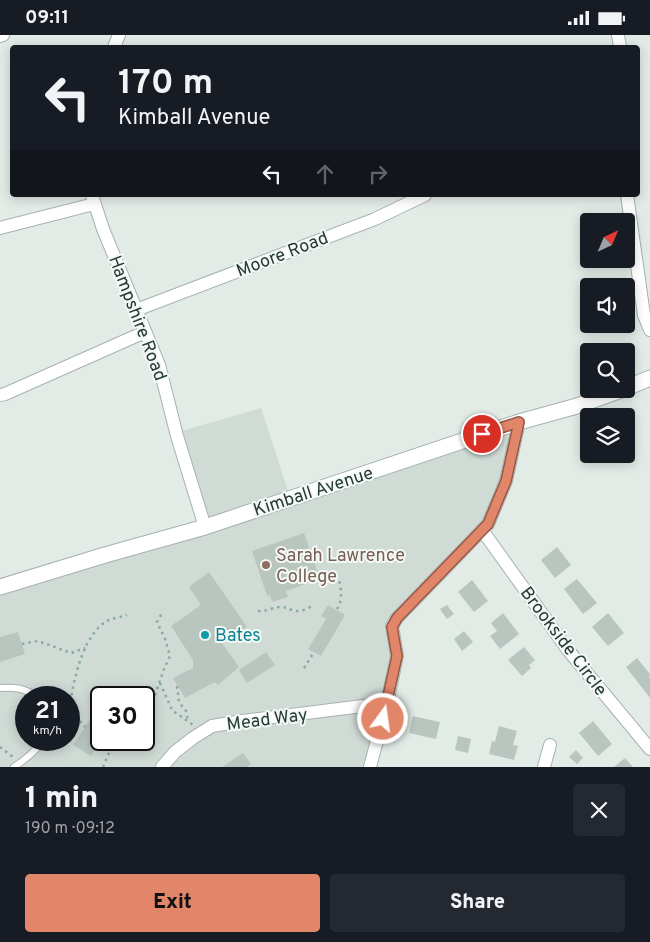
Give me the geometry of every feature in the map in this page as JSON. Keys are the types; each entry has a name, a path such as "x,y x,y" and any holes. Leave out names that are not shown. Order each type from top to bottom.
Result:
{"street":[{"name":"Moore Road","path":"136,310 375,219 421,197"},
{"path":"627,197 644,315 650,330"},
{"name":"Hampshire Road","path":"0,228 93,199 103,229 159,365 176,436 205,527"},
{"path":"0,395 145,332"},
{"name":"Kimball Avenue","path":"635,384 650,378"},
{"name":"Kimball Avenue","path":"0,587 205,527 519,422 598,398"},
{"path":"370,767 397,656 392,627 397,618 488,524 506,481 519,422"},
{"name":"Brookside Circle","path":"482,530 568,650 650,749"},
{"name":"Mead Way","path":"162,767 175,752 212,726 387,703"},
{"path":"544,767 550,745"}],"lane":[{"path":"0,688 15,687"},
{"path":"14,767 35,751"}],"path":[{"path":"337,609 340,605 340,579"},
{"path":"258,611 284,607 302,611 312,606"},
{"path":"155,696 170,656 157,622 162,613"},
{"path":"74,686 80,661 90,638 108,620 126,615"},
{"path":"22,644 38,641 71,653 86,648"},
{"path":"304,668 314,653"},
{"path":"160,682 172,710 202,732"},
{"path":"177,685 179,702 186,711 188,721"},
{"path":"80,721 85,727"},
{"path":"104,767 110,751"}],"shaded area":[{"name":"Sarah Lawrence College","path":"261,408 291,500 515,427 501,480 483,521 396,612 392,654 365,767 0,767 0,591 212,528 178,432"}],"building":[{"path":"304,533 320,579 286,591 288,597 272,602 270,595 267,596 252,551"},
{"path":"557,547 571,565 555,578 541,560"},
{"name":"Bates","path":"209,572 247,627 222,643 239,667 218,685 215,682 185,698 173,678 193,668 193,660 171,626 201,605 189,587"},
{"path":"577,579 597,603 583,614 564,589"},
{"path":"472,580 488,601 474,612 458,592"},
{"path":"328,605 345,615 321,656 308,649 326,619 321,616"},
{"path":"447,605 454,614 447,619 440,609"},
{"path":"503,613 519,634 500,649 490,636 497,631 491,623"},
{"path":"608,613 624,633 608,646 592,627"},
{"path":"464,631 473,642 462,651 454,639"},
{"path":"18,632 25,654 0,662 0,637"},
{"path":"524,647 535,660 529,665 531,668 522,676 508,660"},
{"path":"266,652 275,665 247,683 239,670"},
{"path":"637,658 650,674 650,698 626,667"},
{"path":"413,716 440,722 436,739 409,733"},
{"path":"90,720 90,751 94,751 91,756 80,749 80,734"},
{"path":"593,721 612,744 598,756 579,733"},
{"path":"499,726 517,731 513,745 518,746 514,760 489,754 492,741 495,742"},
{"path":"458,736 471,739 468,753 455,750"},
{"path":"576,750 583,758 577,764 569,757"},
{"path":"243,753 251,764 247,767 222,767"},
{"path":"625,758 633,767 614,767"}],"place":[{"name":"Sarah Lawrence College","path":"266,565"},
{"name":"Bates","path":"205,635"}],"route":[{"path":"383,719 397,656 392,627 397,618 488,524 506,481 519,422 482,434"}]}
